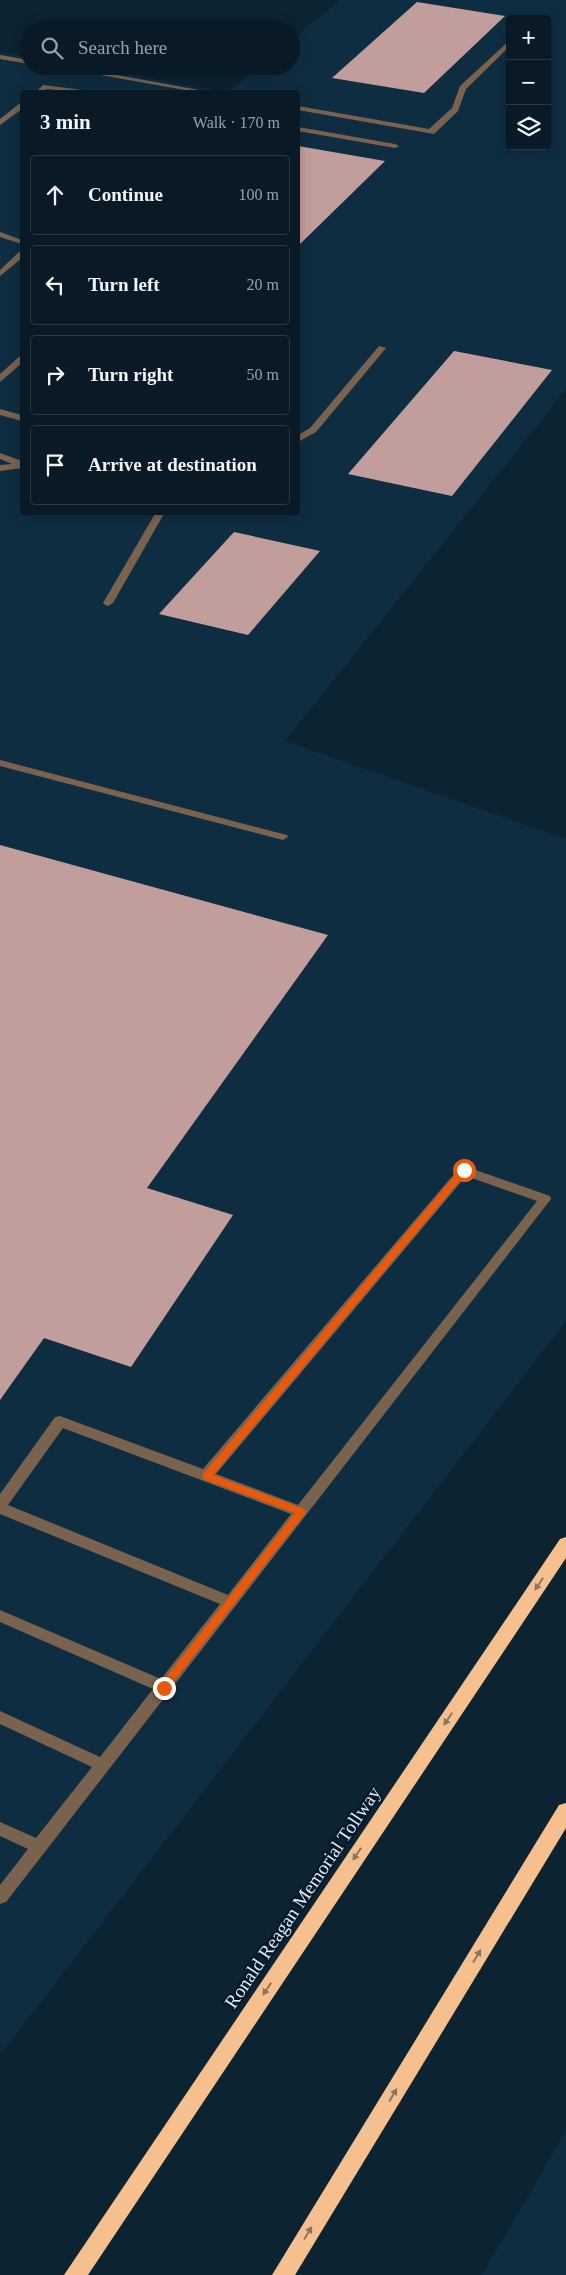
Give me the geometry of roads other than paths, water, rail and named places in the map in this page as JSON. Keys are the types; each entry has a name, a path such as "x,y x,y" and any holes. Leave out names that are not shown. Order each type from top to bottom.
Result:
{"highway":[{"name":"Ronald Reagan Memorial Tollway","path":"75,2275 566,1544"},
{"path":"283,2275 566,1811"}],"street":[{"path":"300,108 431,132 455,110 463,88 506,46"},
{"path":"0,57 20,60"},
{"path":"104,75 193,90"},
{"path":"42,90 46,87 68,90"},
{"path":"169,90 173,87"},
{"path":"0,123 20,108"},
{"path":"300,129 395,146"},
{"path":"0,234 9,239 20,242"},
{"path":"0,274 20,256"},
{"path":"300,438 313,430 382,348"},
{"path":"0,379 20,361"},
{"path":"0,412 20,417"},
{"path":"0,456 20,464"},
{"path":"0,468 20,465"},
{"path":"108,603 159,515"},
{"path":"0,764 283,837"},
{"path":"0,1897 545,1199 464,1170 206,1476"},
{"path":"230,1602 0,1507 60,1421 301,1512"},
{"path":"0,1616 164,1688"},
{"path":"0,1717 103,1765"},
{"path":"0,1829 39,1847"}]}
